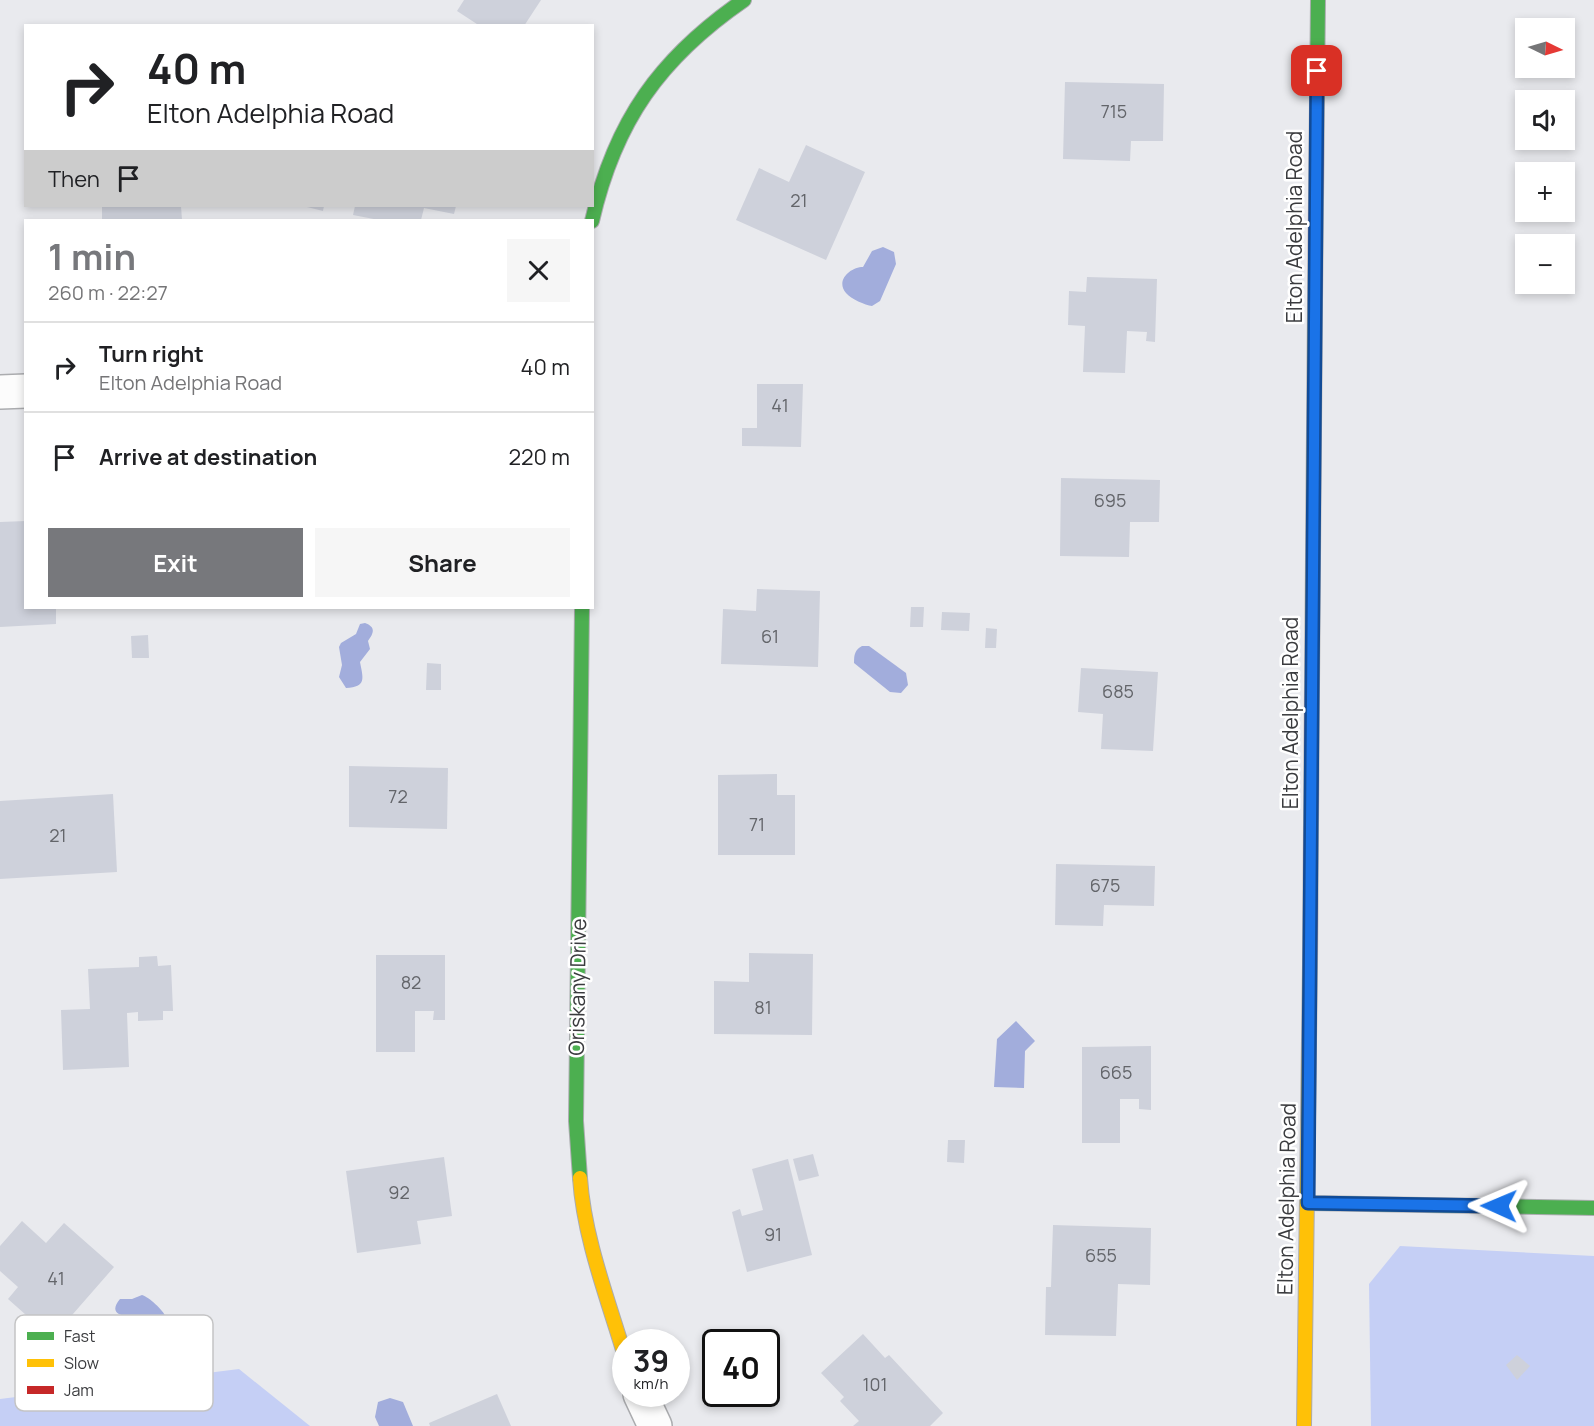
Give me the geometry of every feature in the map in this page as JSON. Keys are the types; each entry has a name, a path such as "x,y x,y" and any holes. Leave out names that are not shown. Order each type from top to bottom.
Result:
{"main road":[{"path":"593,219 606,167 624,127 645,94 689,41 744,0"},
{"name":"Elton Adelphia Road","path":"1304,1426 1308,1203 1318,0"},
{"name":"Oriskany Drive","path":"582,609 576,1121 581,1198 587,1228 617,1329"},
{"path":"1308,1203 1594,1208"}],"street":[{"path":"0,392 24,391"},
{"path":"646,1407 655,1426"}],"shaded area":[{"path":"883,247 894,252 896,264 880,301 872,306 848,295 842,283 849,272 863,267 872,251"},
{"path":"365,623 373,630 368,641 370,649 360,662 362,681 357,686 346,688 339,677 342,665 339,647 341,643 356,634 360,624"},
{"path":"862,646 869,646 906,673 908,685 901,693 890,692 854,663 855,653"},
{"path":"1016,1021 1035,1041 1025,1051 1024,1088 994,1087 997,1039"},
{"path":"1400,1246 1594,1256 1594,1426 1371,1426 1369,1284"},
{"path":"145,1296 159,1307 165,1315 122,1315 116,1312 116,1304 120,1299"},
{"path":"239,1369 310,1426 0,1426 0,1399 15,1397 15,1411 213,1411 213,1372"},
{"path":"390,1398 403,1402 413,1426 379,1426 375,1417 378,1402"}],"building":[{"path":"464,0 541,0 525,24 477,24 457,11"},
{"path":"1065,82 1164,84 1163,141 1131,141 1130,161 1063,159"},
{"path":"806,145 865,172 826,260 736,220 759,168 789,182"},
{"path":"102,207 181,207 182,219 102,219"},
{"path":"307,207 324,207 323,211"},
{"path":"355,207 456,207 454,214 424,208 421,219 374,219 353,215"},
{"path":"1087,277 1157,279 1155,342 1146,341 1147,332 1127,331 1125,373 1083,372 1085,326 1068,325 1069,291 1086,292"},
{"path":"757,384 803,384 801,447 742,446 742,428 757,428"},
{"path":"1061,478 1160,480 1159,522 1130,522 1129,557 1060,556"},
{"path":"24,521 24,609 56,609 56,624 0,627 0,522"},
{"path":"757,589 820,591 818,667 721,664 723,609 756,611"},
{"path":"911,607 924,607 923,627 910,627"},
{"path":"942,612 970,613 969,631 941,630"},
{"path":"986,628 997,629 996,648 985,648"},
{"path":"148,635 149,658 132,658 131,636"},
{"path":"427,663 441,664 441,690 426,690"},
{"path":"1081,668 1158,672 1153,751 1101,749 1103,714 1078,712"},
{"path":"349,766 448,768 447,829 349,827"},
{"path":"777,774 777,795 795,795 795,855 718,855 718,775"},
{"path":"113,794 117,872 0,879 0,801"},
{"path":"1056,864 1155,866 1154,906 1104,905 1103,926 1055,925"},
{"path":"749,953 813,954 812,1035 714,1034 714,981 749,982"},
{"path":"376,955 445,955 445,1020 433,1020 434,1011 415,1011 415,1052 376,1052"},
{"path":"157,956 158,966 171,965 173,1011 163,1011 163,1020 138,1021 138,1012 127,1013 129,1067 63,1070 61,1010 90,1009 88,969 139,967 139,957"},
{"path":"1151,1046 1151,1110 1139,1109 1139,1099 1120,1099 1120,1143 1082,1143 1082,1047"},
{"path":"948,1140 965,1140 964,1163 947,1162"},
{"path":"813,1154 819,1176 799,1181 793,1159"},
{"path":"444,1157 452,1216 417,1221 421,1244 357,1253 346,1171"},
{"path":"788,1159 812,1255 747,1272 732,1212 740,1209 742,1216 763,1210 752,1169"},
{"path":"22,1221 46,1243 64,1223 114,1267 72,1315 26,1315 8,1299 18,1287 0,1271 0,1246"},
{"path":"1053,1225 1151,1228 1150,1285 1118,1284 1116,1336 1045,1335 1046,1287 1051,1287"},
{"path":"863,1334 885,1358 889,1355 943,1413 930,1426 853,1426 859,1421 840,1401 844,1397 821,1373"},
{"path":"1517,1355 1530,1366 1517,1380 1506,1365"},
{"path":"497,1394 511,1426 430,1426 429,1423"}],"traffic: fast":[{"path":"593,219 614,152 628,122 645,95 688,45 744,0"},
{"path":"1317,98 1318,0"},
{"path":"580,1178 576,1121 582,609"},
{"path":"1308,1203 1594,1208"}],"traffic: slow":[{"path":"1312,685 1315,302"},
{"path":"1304,1426 1310,964"},
{"path":"580,1178 586,1224 616,1329"}],"traffic: jam":[{"path":"1315,302 1317,98"},
{"path":"1310,964 1312,685"}],"route":[{"path":"1317,71 1308,1203 1499,1206"}]}
